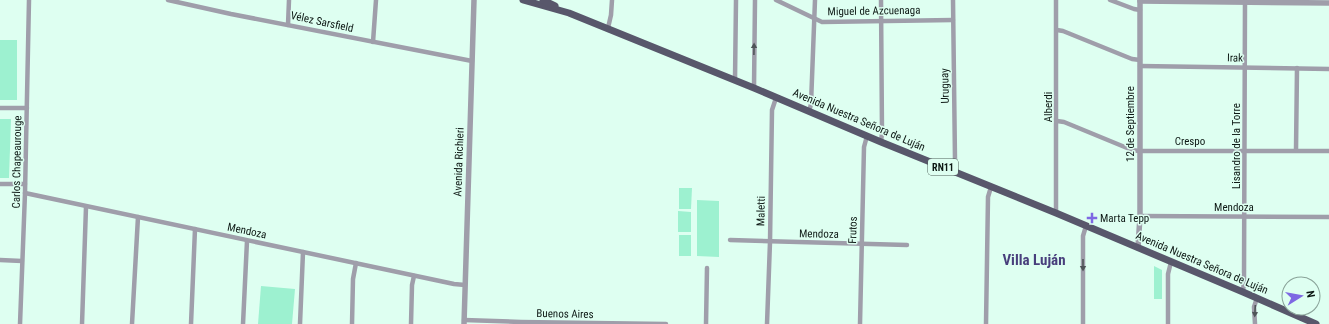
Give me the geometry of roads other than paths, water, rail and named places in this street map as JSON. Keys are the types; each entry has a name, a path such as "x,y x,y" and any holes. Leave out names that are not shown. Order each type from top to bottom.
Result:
{"main road":[{"name":"Avenida Nuestra Señora de Luján","path":"524,0 569,13 608,28 1056,213 1316,324"},
{"name":"RN11","path":"543,0 569,13"}],"street":[{"name":"Carlos Chapeaurouge","path":"20,324 25,193 29,0"},
{"name":"Vélez Sarsfield","path":"168,0 472,61"},
{"path":"196,6 197,0"},
{"path":"288,25 289,0"},
{"path":"373,42 376,0"},
{"name":"Avenida Richieri","path":"464,322 474,0"},
{"path":"608,28 612,0"},
{"path":"735,80 736,0"},
{"path":"754,88 755,0"},
{"name":"Miguel de Azcuenaga","path":"776,0 822,22 953,20"},
{"path":"809,112 811,104 815,0"},
{"path":"881,0 881,142"},
{"name":"Uruguay","path":"953,0 955,160 953,171"},
{"name":"Alberdi","path":"1056,0 1056,213"},
{"path":"1110,0 1140,10"},
{"path":"1140,0 1329,3"},
{"name":"12 de Septiembre","path":"1138,248 1140,216 1140,0"},
{"name":"Lisandro de la Torre","path":"1243,292 1245,1"},
{"path":"1057,30 1063,31 1140,63"},
{"name":"Irak","path":"1140,63 1329,69"},
{"path":"1296,68 1296,150"},
{"name":"Maletti","path":"767,324 772,110 776,98"},
{"path":"0,108 27,108"},
{"name":"Crespo","path":"1057,121 1064,122 1132,150 1139,151 1329,151"},
{"name":"Frutos","path":"860,324 864,147 867,136"},
{"path":"0,184 25,184"},
{"path":"986,324 988,197 991,187"},
{"name":"Mendoza","path":"25,193 414,276 454,284 465,284"},
{"path":"82,324 86,206"},
{"name":"Mendoza","path":"1140,216 1329,217"},
{"path":"132,324 138,217"},
{"path":"1083,324 1083,236 1086,226"},
{"path":"191,324 195,229"},
{"name":"Mendoza","path":"730,240 907,245"},
{"path":"243,324 247,241"},
{"path":"300,324 303,252"},
{"path":"0,260 22,261"},
{"path":"1168,324 1168,274 1171,262"},
{"path":"352,324 353,279 356,263"},
{"path":"706,324 707,268"},
{"path":"411,324 412,285 414,276"},
{"path":"1255,324 1254,307 1257,298"},
{"name":"Buenos Aires","path":"464,322 666,324"}],"place":[{"name":"Marta Tepp","path":"1092,218"}],"district":[{"name":"Villa Luján","path":"1034,260"}]}
